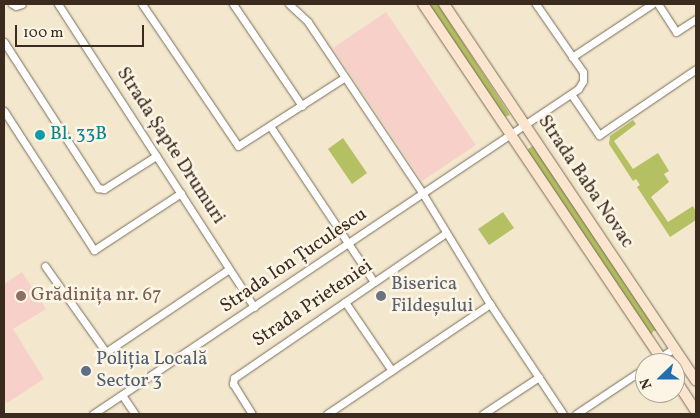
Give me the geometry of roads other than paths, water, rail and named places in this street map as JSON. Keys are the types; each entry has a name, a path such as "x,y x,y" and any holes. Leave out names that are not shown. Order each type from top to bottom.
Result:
{"main road":[{"name":"Strada Baba Novac","path":"423,4 512,134 654,353"},
{"name":"Strada Baba Novac","path":"444,4 696,380"},
{"path":"685,394 696,411"}],"street":[{"path":"12,4 16,6 22,4"},
{"name":"Strada Șapte Drumuri","path":"58,4 254,307"},
{"path":"142,4 238,146 345,77"},
{"path":"233,4 302,106"},
{"path":"289,4 308,22 345,77 423,194 490,304 563,414"},
{"path":"526,125 571,94 581,85 583,77 572,57 536,4"},
{"path":"572,57 652,4"},
{"path":"658,4 676,32 696,18"},
{"path":"4,42 98,188 104,189 156,156"},
{"path":"571,94 598,135 696,67"},
{"path":"4,110 94,250 181,194"},
{"name":"Strada Ion Țuculescu","path":"94,414 526,125"},
{"path":"270,126 374,282"},
{"name":"Strada Prieteniei","path":"252,414 233,384 234,378 446,233"},
{"path":"45,266 106,352 230,269"},
{"path":"345,302 392,371"},
{"path":"328,414 490,304"},
{"path":"668,353 674,348"},
{"path":"576,414 635,375"},
{"path":"483,414 539,377"},
{"path":"122,395 135,414"}],"place":[{"name":"Bl. 33B","path":"40,135"},
{"name":"Grădinița nr. 67","path":"21,296"},
{"name":"Biserica Fildeșului","path":"381,296"},
{"name":"Poliția Locală Sector 3","path":"86,371"}]}
